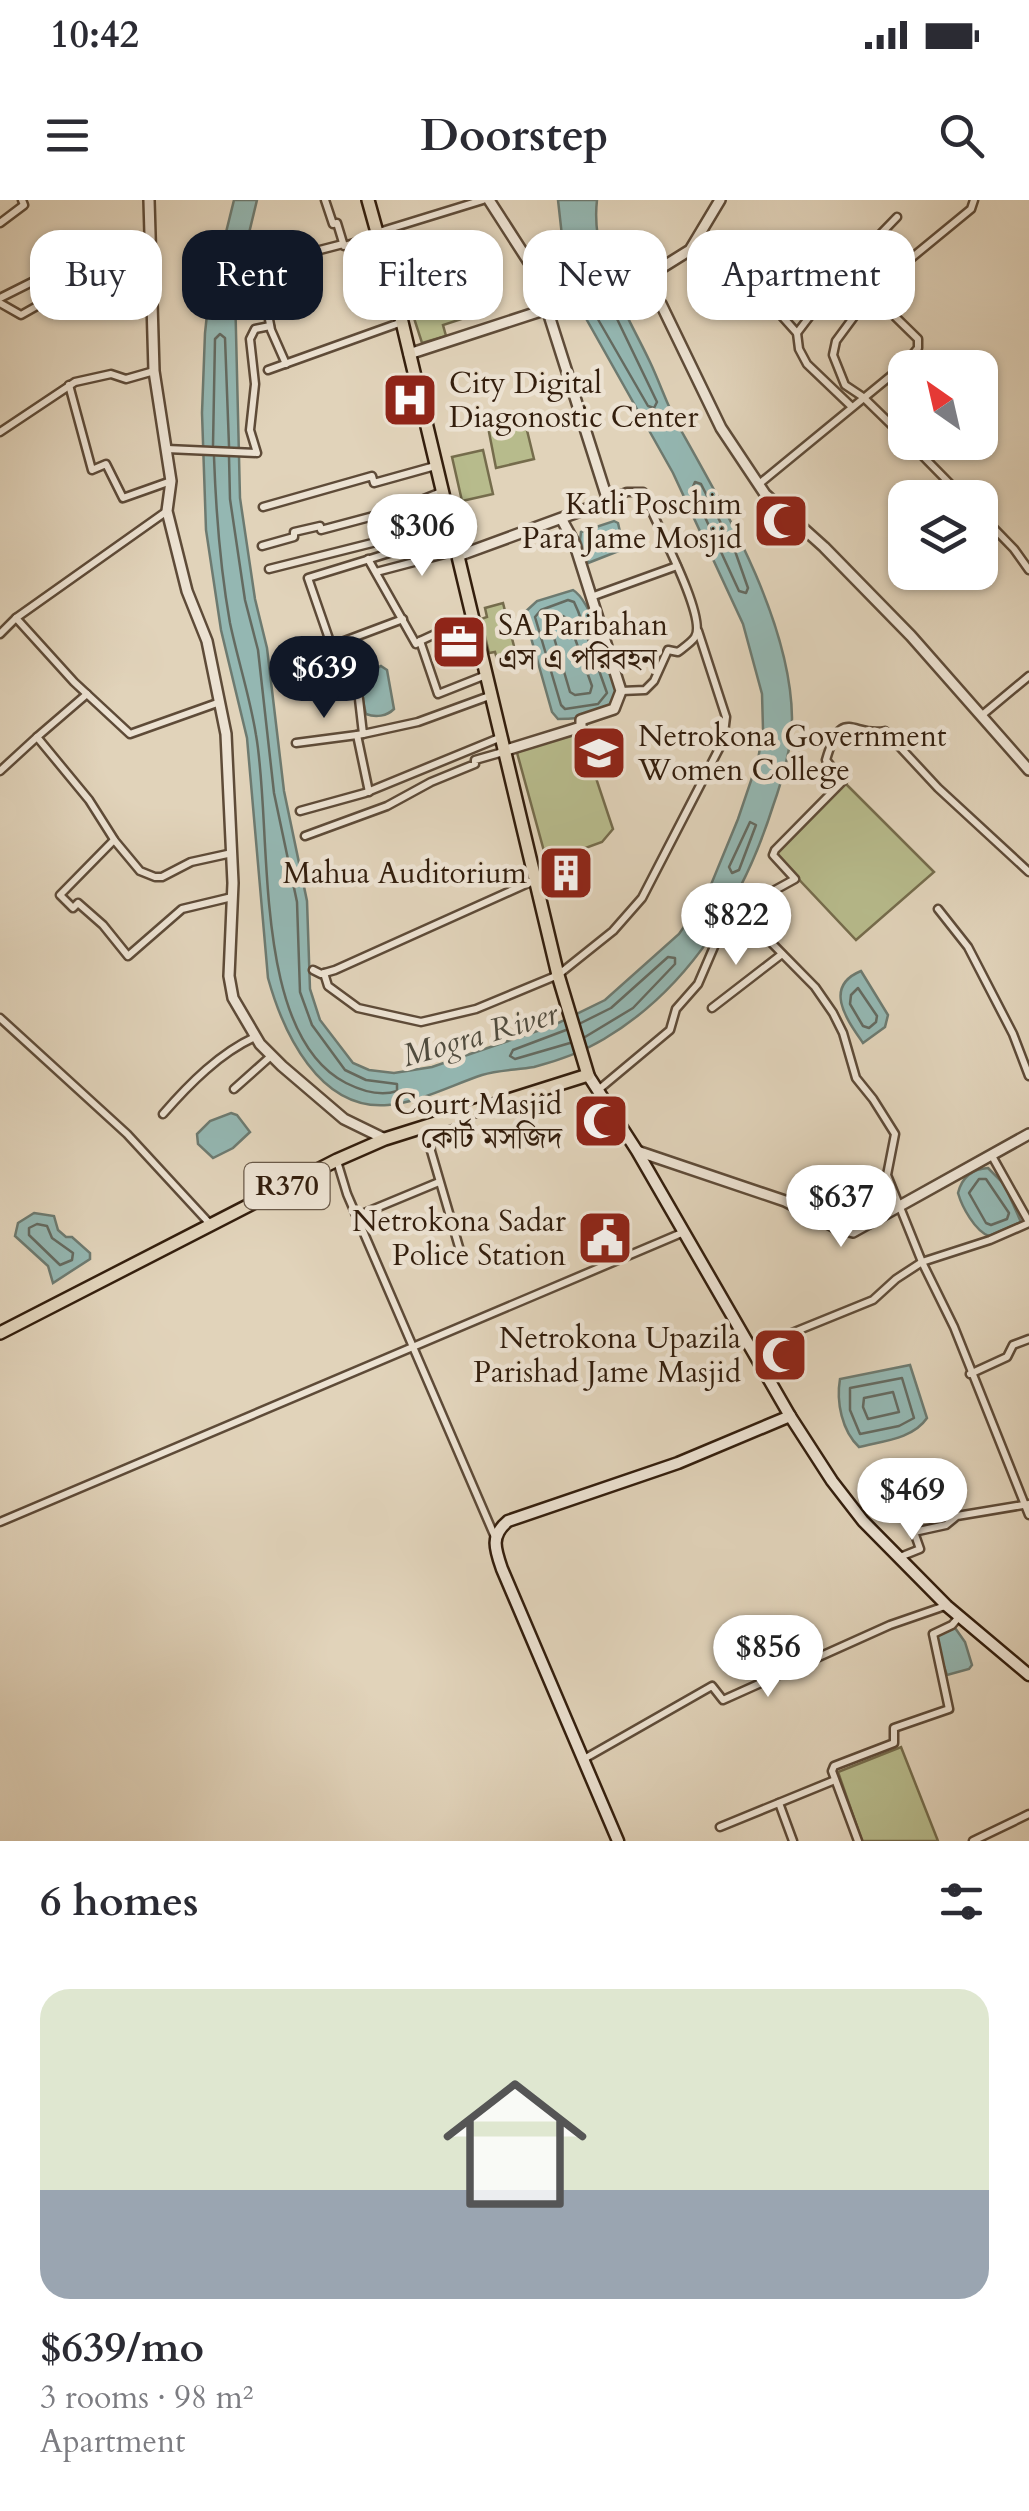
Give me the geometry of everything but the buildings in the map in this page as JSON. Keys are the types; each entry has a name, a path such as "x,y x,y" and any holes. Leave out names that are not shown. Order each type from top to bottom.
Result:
{"main road":[{"path":"368,200 379,230"},
{"path":"402,322 499,738 559,979 588,1075 638,1151 790,1416 863,1522 947,1606 1026,1669"},
{"name":"R370","path":"0,1333 337,1160 385,1139 588,1075"},
{"path":"618,1841 502,1569 495,1538 508,1521 678,1463 790,1416"}],"street":[{"path":"0,222 24,205 22,200"},
{"path":"149,200 151,230"},
{"path":"286,364 270,326 258,261 300,249 312,252 343,244 338,223 333,224 325,200"},
{"path":"392,230 486,200 523,254"},
{"path":"702,230 720,200"},
{"path":"915,256 975,202"},
{"path":"797,334 842,274 898,216"},
{"path":"30,285 0,300 21,315 30,310"},
{"path":"667,316 721,428 772,503 848,571 1029,770"},
{"path":"409,354 523,317"},
{"path":"154,320 154,372 171,481 167,510 187,591 208,641 221,702 232,853 231,987 243,1020 271,1056 344,1119 385,1139"},
{"path":"556,320 609,499"},
{"path":"785,320 797,334 807,364 852,407"},
{"path":"851,320 836,341 833,354 845,385 863,396 888,421"},
{"path":"758,485 904,365 920,344 896,320"},
{"path":"268,370 402,322"},
{"path":"167,449 257,453 250,430 255,384 250,339 255,329 270,326"},
{"path":"0,432 69,385 112,374 126,379 154,372"},
{"path":"69,385 92,470 106,464 123,498 171,481"},
{"path":"927,460 946,480"},
{"path":"263,507 372,476 374,483 436,466"},
{"path":"262,546 294,537 294,532 320,526 322,530 396,510 442,492"},
{"path":"324,973 328,986 358,1008 421,1022 476,1009 559,979 613,931 642,898 723,741 726,717 693,609 678,566 643,492 609,499 562,520 457,553 376,572"},
{"path":"0,634 16,618 167,510"},
{"path":"368,792 359,699 345,656 336,659 308,578 399,550 394,527 400,526 396,510"},
{"path":"305,836 387,806 475,764 476,760 581,727 580,720 614,709 621,692 574,542 562,520"},
{"path":"998,533 1029,570"},
{"path":"269,569 396,537"},
{"path":"368,559 416,644 472,617"},
{"path":"590,598 678,566"},
{"path":"16,618 130,734 221,702"},
{"path":"332,646 403,620"},
{"path":"621,692 646,690 668,650 678,652 698,632"},
{"path":"420,641 438,694 487,675"},
{"path":"981,716 1029,676"},
{"path":"0,772 87,694"},
{"path":"296,743 360,735 428,719 492,695"},
{"path":"752,923 775,890 795,879 774,855 775,850 843,781 826,760 832,737 846,727 879,734 885,731 938,788 1029,872"},
{"path":"37,736 140,871 155,878 170,875 191,862 232,853"},
{"path":"300,811 368,792 499,738"},
{"path":"114,840 60,895 73,908 78,903 86,910 128,956 182,909 232,897"},
{"path":"314,970 324,973 535,880"},
{"path":"938,909 968,947 1013,1034 1029,1076"},
{"path":"752,923 815,987 833,1013 856,1078 894,1134 888,1175 1029,1516"},
{"path":"597,1091 670,1030 676,1010 698,984 720,935 739,924 752,923"},
{"path":"712,1008 782,954"},
{"path":"0,1018 127,1134 210,1224"},
{"path":"163,1114 214,1063 255,1037"},
{"path":"234,1090 271,1056"},
{"path":"428,1126 461,1254"},
{"path":"638,1151 786,1200 846,1231 860,1231 1029,1134"},
{"path":"751,1346 766,1337 772,1341 805,1330 874,1300 922,1262 990,1240 1029,1222 992,1156"},
{"path":"337,1160 357,1216 495,1538"},
{"path":"357,1216 440,1182"},
{"path":"0,1522 685,1232"},
{"path":"970,1374 1008,1358 1013,1345 1029,1339"},
{"path":"899,1558 920,1549 914,1533 918,1529 946,1524 957,1516 1026,1505"},
{"path":"582,1760 712,1686 723,1700 840,1646 947,1606"},
{"path":"858,1841 832,1770 839,1762 896,1742 894,1728 949,1709 933,1634 952,1625 960,1616"},
{"path":"720,1827 835,1780"},
{"path":"780,1802 792,1841"},
{"path":"973,1841 1029,1814"}],"green space":[{"path":"415,320 458,320 443,325 446,336 422,343"},
{"path":"524,418 534,459 496,468 488,427"},
{"path":"483,450 493,494 462,501 452,457"},
{"path":"503,603 516,654 497,659 495,652 489,653 481,619 487,617 485,608"},
{"path":"580,730 613,829 602,842 547,862 516,749"},
{"path":"845,783 934,872 856,940 775,854"},
{"path":"901,1747 938,1841 862,1841 838,1772"}],"water":[{"path":"234,200 257,200 250,230 227,230"},
{"path":"558,200 597,200 597,230 561,230"},
{"path":"206,320 236,320 240,498 255,599 267,648 284,791 307,901 310,989 320,1020 353,1063 369,1070 394,1073 432,1067 552,1026 605,1000 679,934 708,892 758,760 763,729 762,694 743,624 673,473 587,320 630,320 768,604 789,681 792,729 780,785 761,840 710,938 663,994 635,1018 588,1048 534,1067 482,1075 424,1097 388,1105 364,1103 342,1095 324,1082 294,1043 268,978 247,738 221,630 206,530 202,413"},
{"path":"618,523 624,549 588,563 581,532"},
{"path":"573,590 594,622 617,694 600,712 558,719 552,712 524,613 537,601"},
{"path":"381,666 387,670 394,709 385,715 366,714 358,680"},
{"path":"861,971 888,1015 885,1027 863,1043 845,1015 841,995 849,978"},
{"path":"231,1113 250,1132 233,1148 213,1158 198,1144 197,1134 210,1121"},
{"path":"988,1168 1004,1184 1021,1222 989,1236 970,1218 958,1193 969,1175"},
{"path":"34,1213 54,1216 58,1230 90,1253 90,1259 53,1283 48,1266 15,1236 18,1223"},
{"path":"910,1365 927,1418 905,1435 859,1447 842,1416 840,1379"},
{"path":"953,1625 965,1642 972,1665 947,1675 934,1639 936,1632"}],"place":[{"name":"City Digital Diagonostic Center","path":"410,400"},
{"name":"Katli Poschim Para Jame Mosjid","path":"781,521"},
{"name":"SA Paribahan এস এ পরিবহন","path":"459,642"},
{"name":"Netrokona Government Women College","path":"599,753"},
{"name":"Mahua Auditorium","path":"566,873"},
{"name":"Court Masjid কোর্ট মসজিদ","path":"601,1121"},
{"name":"Netrokona Sadar Police Station","path":"605,1238"},
{"name":"Netrokona Upazila Parishad Jame Masjid","path":"780,1355"}],"water label":[{"name":"Mogra River","path":"480,1035"}]}
